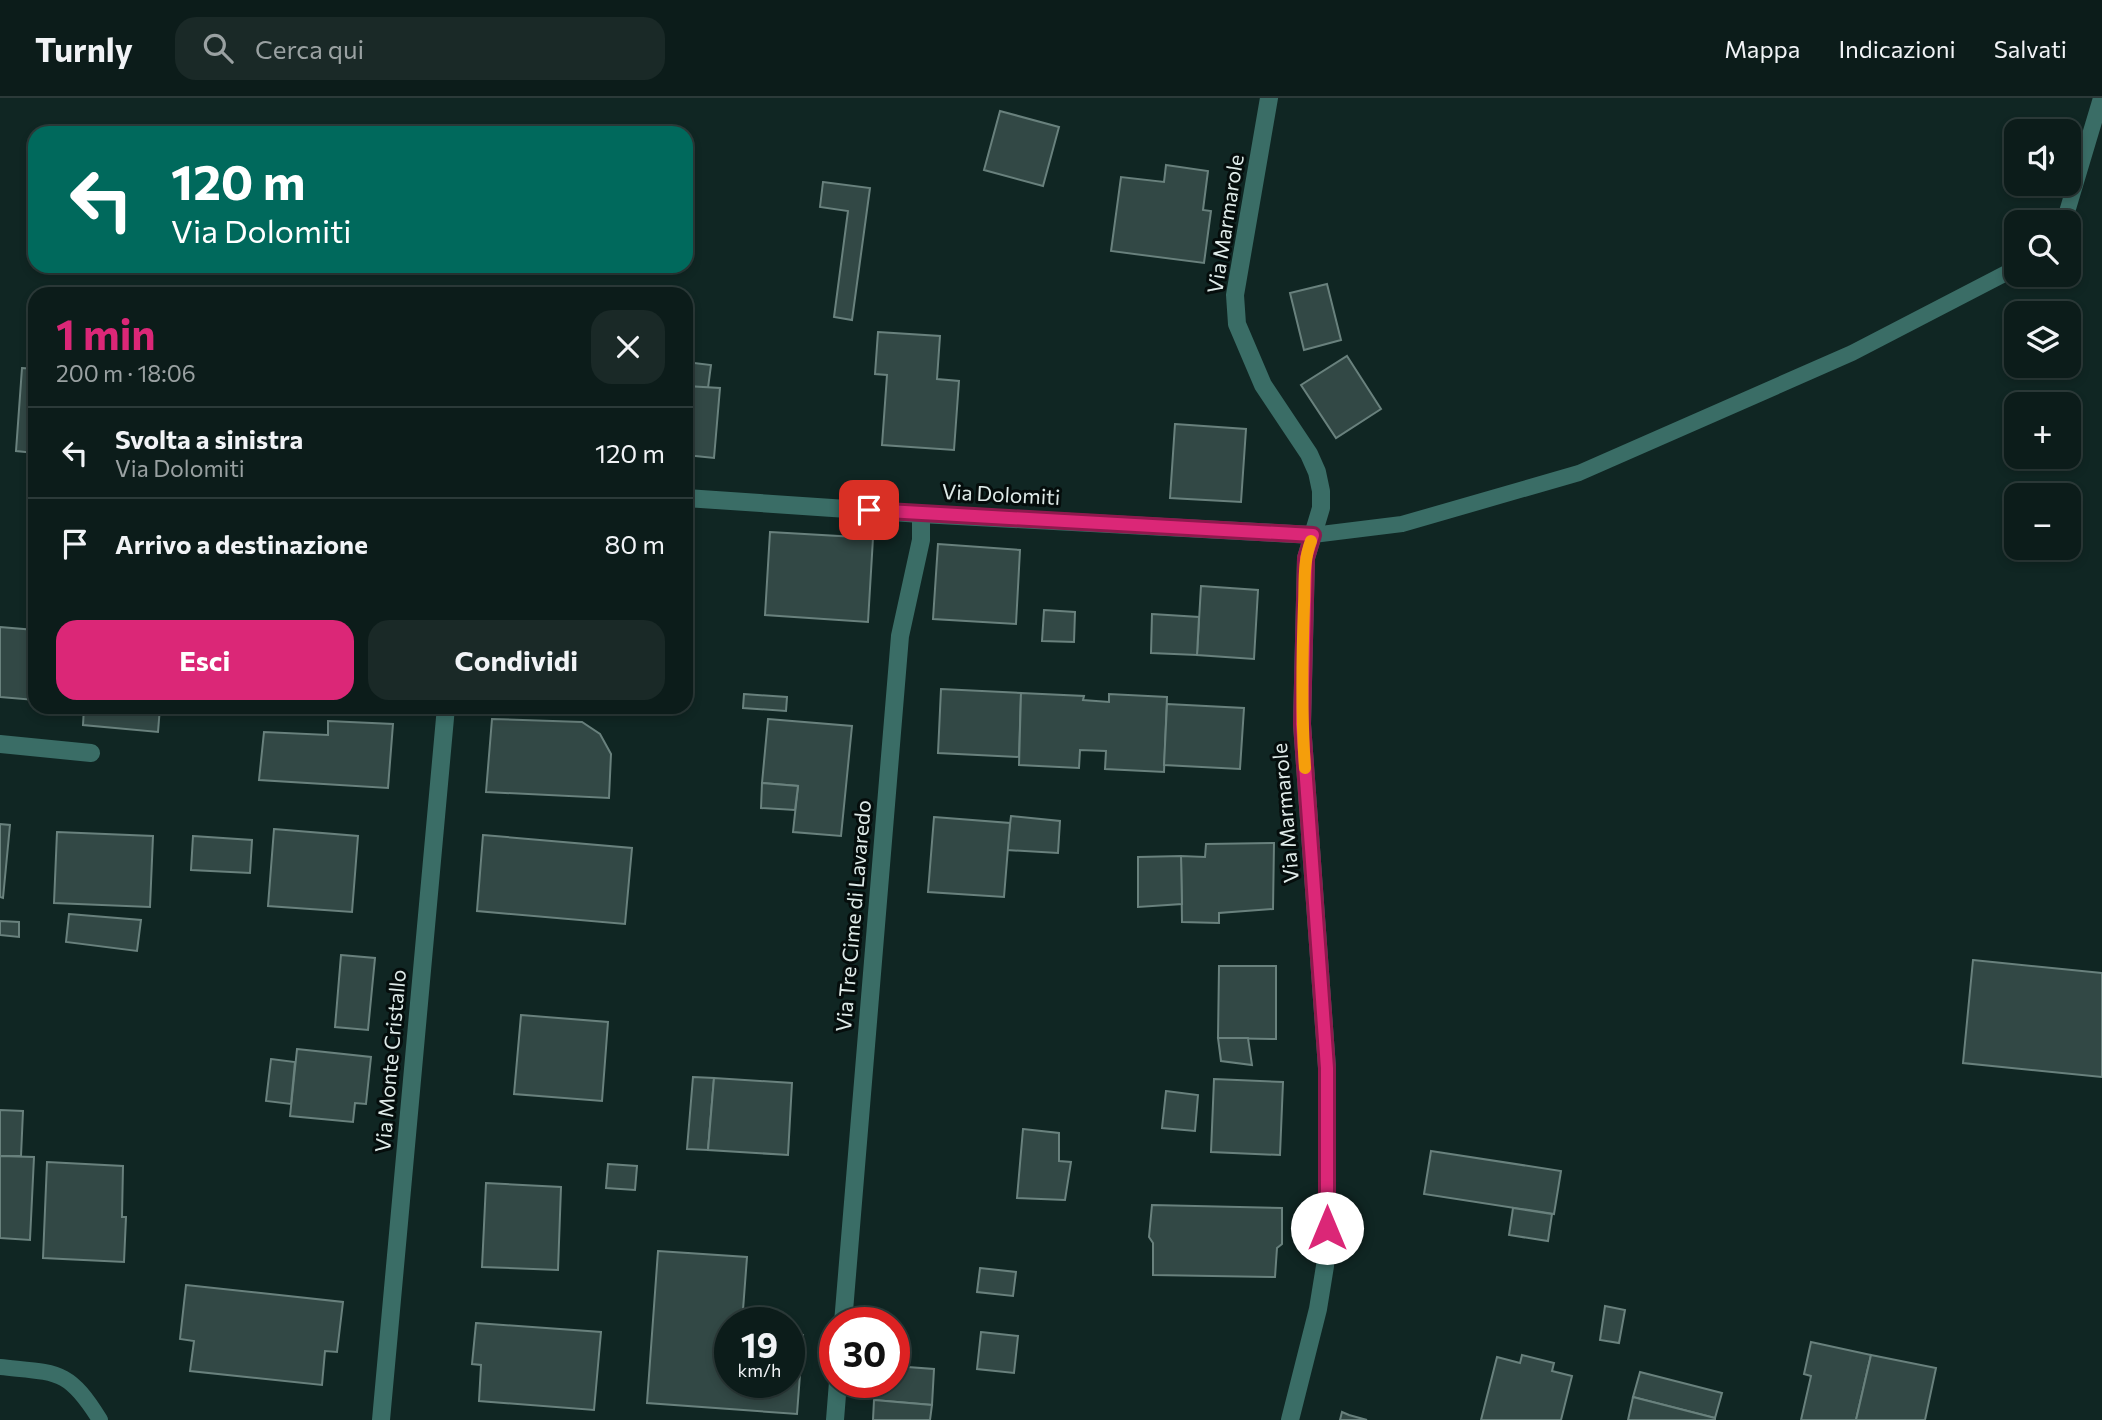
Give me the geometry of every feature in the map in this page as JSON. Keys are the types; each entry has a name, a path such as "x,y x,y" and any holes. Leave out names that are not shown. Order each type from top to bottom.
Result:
{"street":[{"name":"Via Marmarole","path":"1269,98 1235,295 1237,324 1263,385 1309,454 1317,472 1321,508 1306,558 1302,724 1327,1068 1327,1228 1325,1266 1318,1309 1290,1420"},
{"name":"Via Dolomiti","path":"693,498 1313,535"},
{"name":"Via Tre Cime di Lavaredo","path":"844,1307 900,636 921,540 921,514"},
{"name":"Via Monte Cristallo","path":"382,1420 445,714"},
{"path":"0,744 91,753"},
{"path":"835,1420 837,1398"}],"lane":[{"path":"2068,210 2101,98"},
{"path":"1313,535 1402,524 1579,473 1852,353 2004,274"},
{"path":"0,1367 52,1372 70,1381 83,1393 100,1420"}],"building":[{"path":"1000,111 1059,127 1043,186 984,170"},
{"path":"1166,165 1208,171 1203,210 1211,211 1204,263 1111,251 1121,177 1164,182"},
{"path":"823,182 870,188 852,320 834,317 848,211 820,207"},
{"path":"1327,284 1341,340 1304,350 1290,293"},
{"path":"878,332 940,336 937,379 959,381 954,450 882,445 887,375 875,374"},
{"path":"1347,356 1381,409 1336,438 1301,385"},
{"path":"693,363 711,365 708,388 693,387"},
{"path":"22,368 28,368 28,452 16,451"},
{"path":"693,386 720,388 714,458 693,456"},
{"path":"1175,424 1246,429 1241,502 1170,498"},
{"path":"770,532 873,538 868,622 765,615"},
{"path":"938,544 1020,550 1016,624 933,619"},
{"path":"1201,586 1258,590 1254,659 1197,655"},
{"path":"1044,610 1075,612 1074,642 1042,641"},
{"path":"1152,614 1199,617 1197,655 1151,653"},
{"path":"0,627 28,629 28,699 0,697"},
{"path":"941,689 1021,693 1019,757 938,753"},
{"path":"1021,693 1084,696 1083,700 1109,702 1109,694 1167,697 1164,772 1105,769 1106,751 1080,750 1079,768 1019,765"},
{"path":"744,694 787,697 786,711 743,708"},
{"path":"1167,704 1244,708 1240,769 1164,765"},
{"path":"84,714 159,714 158,732 83,725"},
{"path":"492,719 582,722 600,734 611,754 609,798 486,792"},
{"path":"768,719 852,726 841,836 793,832 798,786 762,783"},
{"path":"328,721 393,724 388,788 259,780 264,732 328,735"},
{"path":"762,783 798,786 795,810 761,808"},
{"path":"1011,816 1060,821 1058,853 1007,850"},
{"path":"934,817 1010,823 1004,897 928,892"},
{"path":"0,824 10,825 3,898 0,897"},
{"path":"274,829 358,836 352,912 268,906"},
{"path":"57,832 153,836 150,907 54,903"},
{"path":"483,835 632,848 625,924 477,911"},
{"path":"193,836 252,840 250,873 191,870"},
{"path":"1274,843 1273,909 1219,913 1219,923 1182,922 1181,856 1205,857 1206,844"},
{"path":"1181,856 1182,904 1138,907 1138,857"},
{"path":"69,914 141,920 137,951 66,942"},
{"path":"0,921 19,922 19,937 0,935"},
{"path":"341,955 375,958 368,1030 335,1027"},
{"path":"1973,960 2102,973 2102,1077 1963,1063"},
{"path":"1219,966 1276,966 1276,1039 1218,1038"},
{"path":"521,1015 608,1022 602,1101 514,1094"},
{"path":"1218,1038 1248,1038 1252,1065 1221,1061"},
{"path":"297,1049 371,1057 366,1104 355,1103 353,1122 290,1116"},
{"path":"271,1059 295,1062 291,1104 266,1101"},
{"path":"693,1077 714,1078 708,1150 687,1149"},
{"path":"714,1078 792,1083 788,1155 708,1150"},
{"path":"1214,1079 1283,1082 1280,1155 1211,1152"},
{"path":"1166,1091 1198,1095 1195,1131 1162,1128"},
{"path":"0,1110 23,1111 21,1156 0,1156"},
{"path":"1023,1129 1059,1133 1059,1161 1071,1162 1065,1200 1017,1198"},
{"path":"1431,1151 1561,1171 1554,1214 1424,1194"},
{"path":"0,1156 34,1157 30,1240 0,1238"},
{"path":"47,1162 123,1166 122,1217 126,1217 124,1262 43,1258"},
{"path":"608,1164 637,1166 635,1190 606,1188"},
{"path":"486,1183 561,1187 558,1270 482,1267"},
{"path":"1152,1205 1282,1208 1282,1244 1277,1248 1275,1277 1153,1275 1153,1243 1149,1237"},
{"path":"1513,1208 1552,1214 1548,1241 1509,1235"},
{"path":"658,1251 747,1257 743,1307 714,1307 714,1398 798,1398 797,1414 647,1403"},
{"path":"980,1268 1016,1272 1013,1296 977,1292"},
{"path":"186,1285 343,1302 337,1352 325,1351 322,1385 190,1371 194,1341 180,1339"},
{"path":"1605,1306 1625,1310 1619,1343 1600,1340"},
{"path":"476,1323 601,1332 594,1410 479,1401 481,1365 472,1364"},
{"path":"981,1332 1018,1336 1014,1373 977,1369"},
{"path":"1811,1342 1871,1355 1856,1420 1801,1420 1811,1376 1804,1374"},
{"path":"1522,1355 1554,1363 1552,1371 1572,1376 1561,1420 1481,1420 1497,1357 1520,1363"},
{"path":"1871,1355 1936,1368 1925,1420 1856,1420"},
{"path":"910,1367 934,1369 932,1405 874,1400 910,1398"},
{"path":"1640,1372 1722,1393 1715,1418 1633,1397"},
{"path":"1633,1397 1715,1418 1715,1420 1628,1420"},
{"path":"874,1400 932,1405 930,1420 873,1420"},
{"path":"1342,1412 1349,1415 1367,1420 1340,1420"}],"slow traffic":[{"path":"1305,768 1302,648 1306,558 1311,541"}],"route":[{"path":"869,510 1313,535 1306,558 1302,724 1327,1068 1327,1228"}]}
